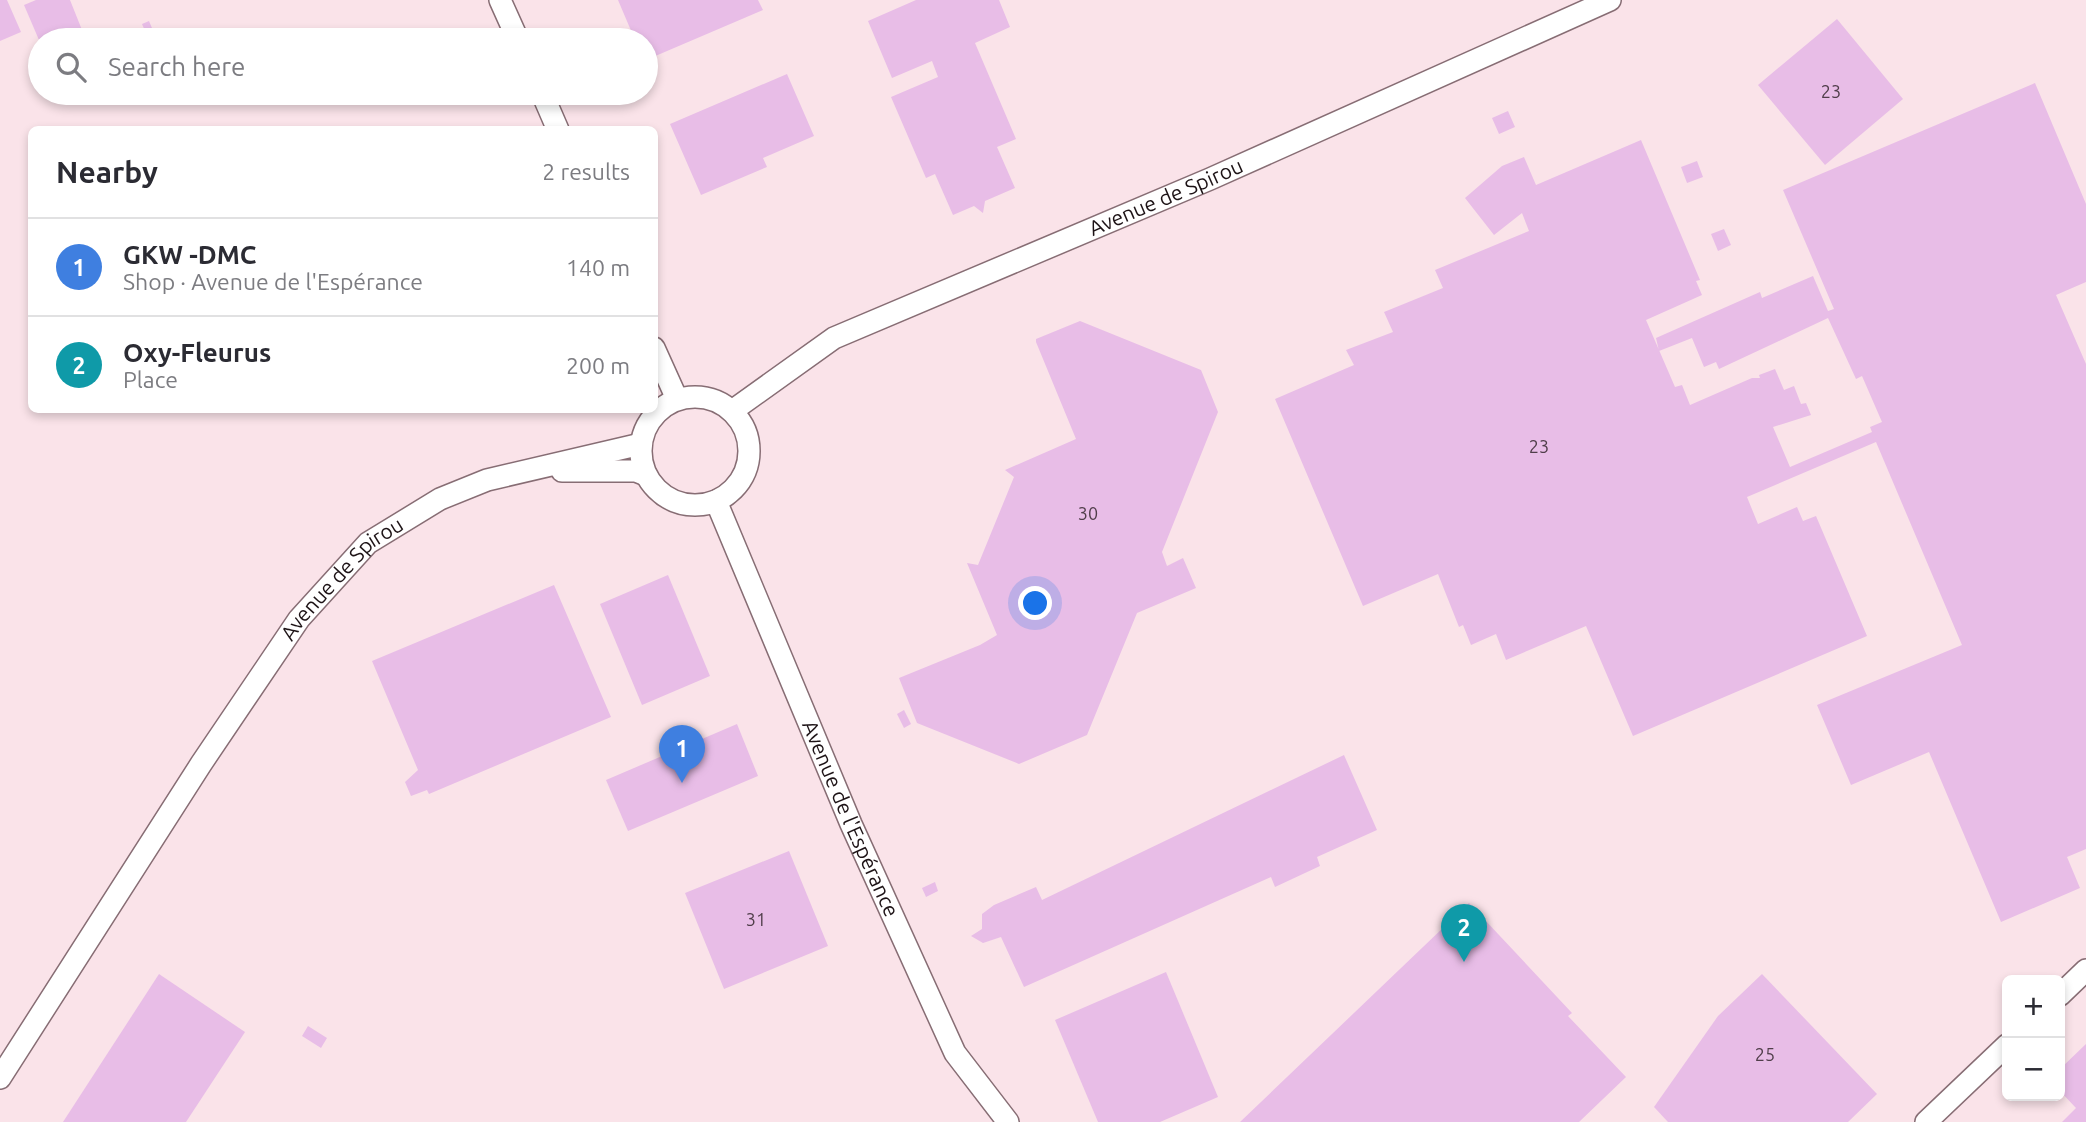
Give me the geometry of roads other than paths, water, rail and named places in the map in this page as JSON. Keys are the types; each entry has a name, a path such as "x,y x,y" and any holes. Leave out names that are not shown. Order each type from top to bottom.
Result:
{"street":[{"path":"500,0 513,28"},
{"name":"Avenue de Spirou","path":"732,411 834,338 1210,179 1610,0"},
{"path":"547,105 556,126"},
{"path":"658,357 677,399"},
{"path":"657,413 653,416 641,443 646,475 669,499 701,505 716,501 731,491 742,477 748,461 746,434 732,411 707,398 677,399 658,412"},
{"name":"Avenue de Spirou","path":"0,1078 201,764 299,618 368,543 440,499 487,480 641,443"},
{"name":"Avenue de Spirou","path":"543,468 574,472 636,471 646,475"},
{"name":"Avenue de l'Espérance","path":"716,501 851,824 955,1053 1008,1122"},
{"path":"2065,990 2086,970"},
{"path":"1926,1122 2002,1050"}],"place":[{"name":"GKW -DMC","path":"682,783"},
{"name":"Oxy-Fleurus","path":"1464,962"}]}
